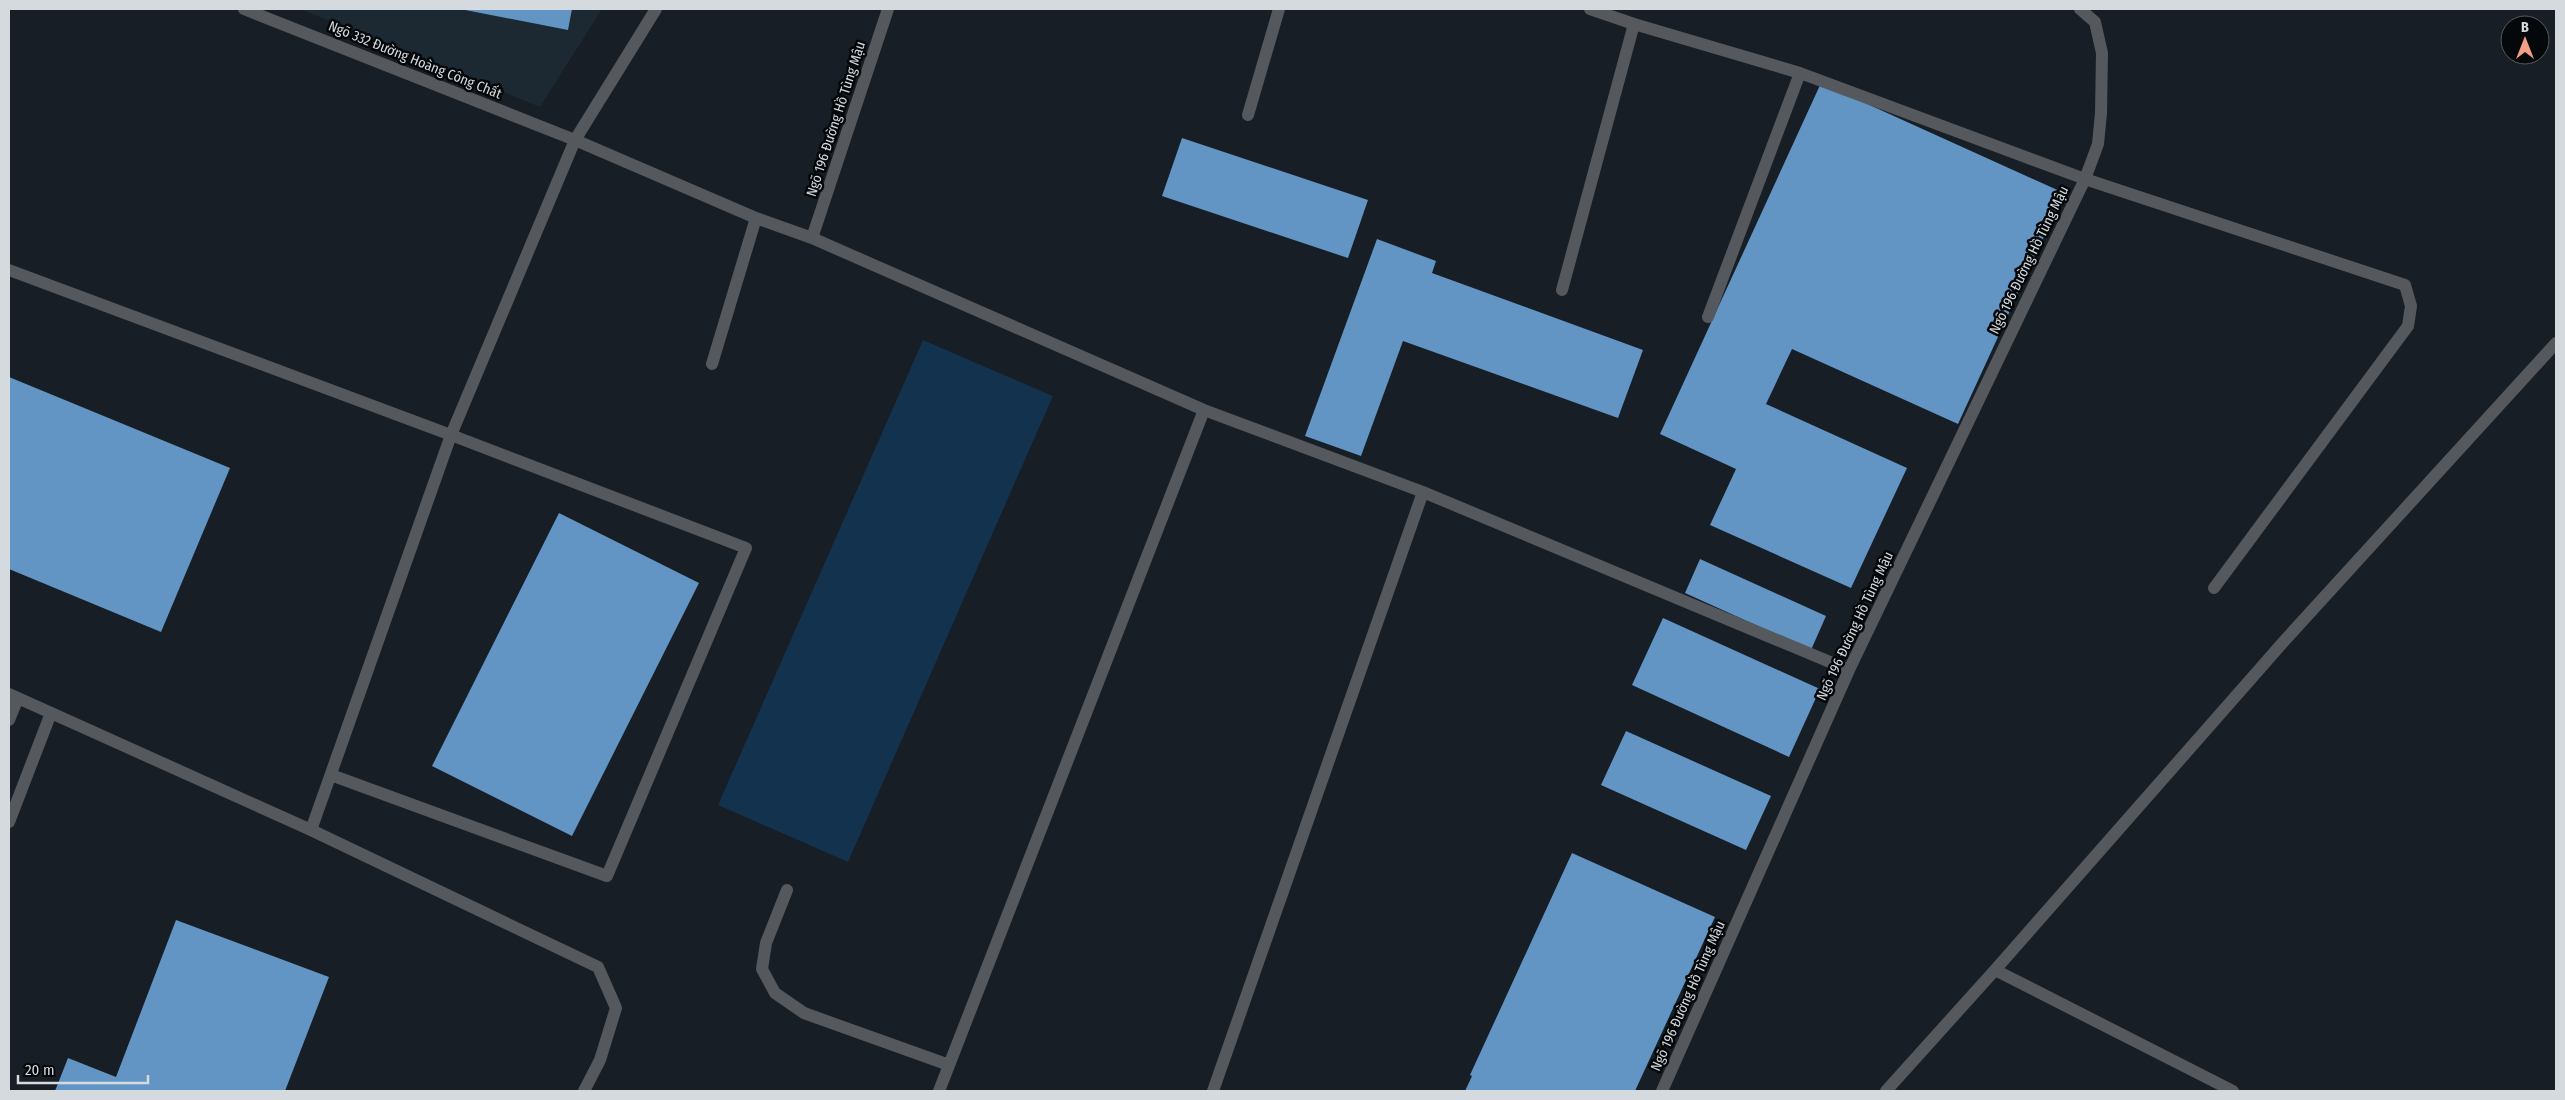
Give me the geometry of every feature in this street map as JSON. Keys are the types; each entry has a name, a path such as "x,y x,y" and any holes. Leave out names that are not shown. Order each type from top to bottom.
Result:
{"street":[{"name":"Ngõ 332 Đường Hoàng Công Chất","path":"244,9 575,140 756,218 812,238 1204,410 1423,492 1849,670"},
{"path":"311,830 451,435 575,140 656,9"},
{"name":"Ngõ 196 Đường Hồ Tùng Mậu","path":"812,238 888,9"},
{"path":"1248,115 1279,9"},
{"path":"1590,9 1634,24 1800,73 2085,179 2405,285 2411,306 2408,326 2214,588"},
{"name":"Ngõ 196 Đường Hồ Tùng Mậu","path":"1662,1091 1849,670 2085,179 2098,144 2102,113 2100,45 2095,22 2080,9"},
{"path":"1562,290 1634,24"},
{"path":"1708,317 1800,73"},
{"path":"712,364 756,218"},
{"path":"9,270 451,435 746,548 608,876 331,775"},
{"path":"1886,1091 1995,970 2286,638 2556,343"},
{"path":"939,1091 1204,410"},
{"path":"1213,1091 1423,492"},
{"path":"9,720 13,696 311,830 598,967 616,1008 600,1060 584,1091"},
{"path":"9,822 51,713"},
{"path":"788,890 766,943 762,969 775,993 804,1013 949,1064"},
{"path":"1995,970 2232,1091"}],"shaded area":[{"path":"300,9 602,9 540,107"},
{"path":"923,340 1053,396 848,862 718,805"}],"building":[{"path":"460,9 572,9 568,30"},
{"path":"1821,83 2064,193 1958,424 1792,349 1766,404 1907,468 1851,588 1710,525 1736,469 1660,434"},
{"path":"1182,138 1368,200 1348,258 1162,196"},
{"path":"1377,239 1436,261 1432,273 1643,350 1618,418 1403,341 1361,456 1305,436"},
{"path":"9,377 230,468 161,632 9,569"},
{"path":"559,513 699,583 572,836 432,766"},
{"path":"1700,559 1826,616 1811,650 1685,593"},
{"path":"1663,618 1820,689 1789,757 1632,685"},
{"path":"1626,731 1771,796 1746,850 1601,785"},
{"path":"1572,853 1715,917 1635,1091 1465,1091 1472,1076 1470,1075"},
{"path":"176,920 329,977 285,1091 55,1091 68,1058 116,1077"}]}
